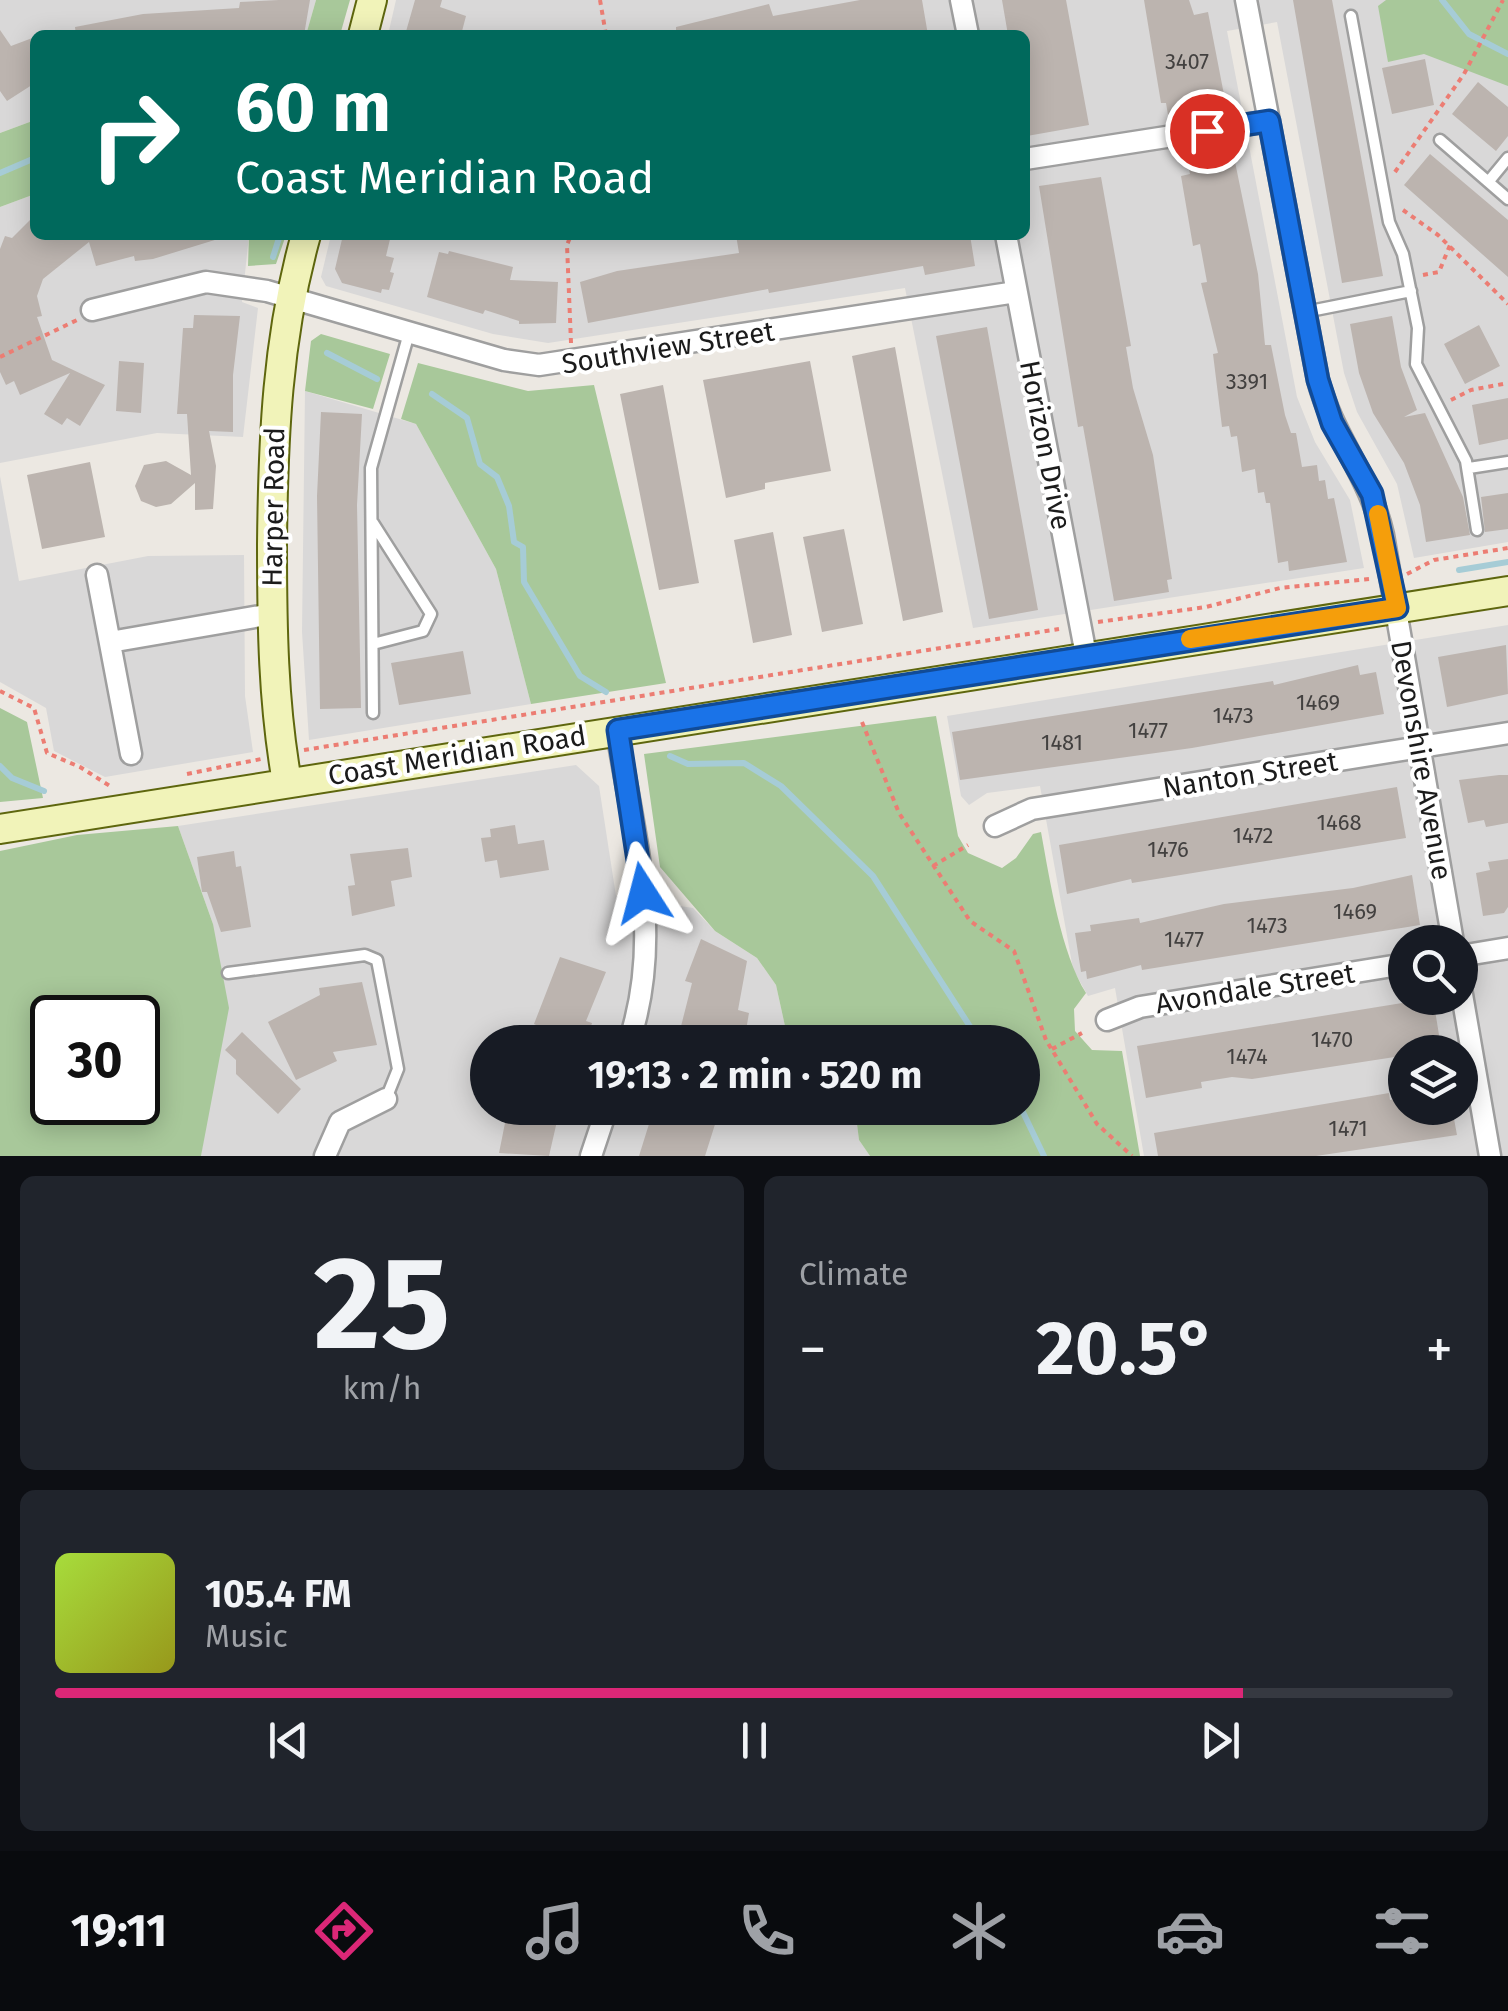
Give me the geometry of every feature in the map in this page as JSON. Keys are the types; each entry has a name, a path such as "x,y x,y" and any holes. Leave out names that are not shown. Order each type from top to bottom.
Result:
{"main road":[{"path":"363,30 372,0"},
{"name":"Harper Road","path":"286,782 276,711 272,614 273,440 289,298 305,240"},
{"name":"Coast Meridian Road","path":"0,829 1508,591"}],"street":[{"path":"962,0 967,30"},
{"name":"Devonshire Avenue","path":"1246,0 1326,409 1372,494 1397,608 1450,925"},
{"path":"1030,159 1269,121"},
{"name":"Horizon Drive","path":"1007,240 1086,655"},
{"name":"Southview Street","path":"92,310 206,282 289,298 514,362 550,365 1016,292"},
{"path":"97,574 131,754"},
{"path":"110,642 272,614"},
{"path":"618,730 648,938 642,1002 635,1025"},
{"name":"Nanton Street","path":"994,826 1032,809 1508,733"},
{"path":"1478,953 1508,948"},
{"name":"Avondale Street","path":"1107,1020 1140,1007 1388,967"},
{"path":"1465,1015 1490,1156"},
{"path":"326,1156 340,1122 386,1099"},
{"path":"591,1156 601,1125"}],"lane":[{"path":"1351,16 1389,222 1408,278 1418,328 1416,364 1469,468 1477,530"},
{"path":"1440,140 1508,198"},
{"path":"1488,180 1508,158"},
{"path":"1305,312 1411,291"},
{"path":"374,713 371,468 409,332"},
{"path":"1469,468 1508,462"},
{"path":"372,522 431,614 423,631 373,644"},
{"path":"228,973 364,955 378,960 398,1069 386,1099"}],"path":[{"path":"600,0 605,30"},
{"path":"1394,179 1394,171 1475,55 1504,0"},
{"path":"1398,202 1406,214 1450,245 1508,304"},
{"path":"569,240 570,343"},
{"path":"1408,278 1438,272 1450,245"},
{"path":"0,358 92,310"},
{"path":"1439,406 1471,390 1508,384"},
{"path":"1409,574 1434,560 1508,548"},
{"path":"1095,623 1221,604 1280,588 1371,580"},
{"path":"304,751 1065,629"},
{"path":"0,691 34,708 47,753 80,767 113,788"},
{"path":"862,722 899,813 970,921 1014,951 1052,1049 1097,1124 1132,1156"},
{"path":"934,866 968,844"},
{"path":"1052,1049 1082,1032"}],"shaded area":[{"path":"0,0 316,0 307,30 30,30 30,122 0,133"},
{"path":"396,0 1508,0 1508,542 1414,558 1397,484 1357,412 1344,373 1277,22 1227,31 1297,397 1315,442 1350,500 1364,568 973,628 905,288 548,343 493,334 326,286 321,277 330,240 1030,240 1030,30 389,30"},
{"path":"30,196 30,240 248,240 242,302 258,308 243,437 157,433 0,463 0,207"},
{"path":"305,391 416,424 496,569 531,704 309,740 302,632"},
{"path":"0,476 19,581 148,556 244,555 245,696 253,752 105,777 54,751 46,708 0,682"},
{"path":"1508,625 1508,1156 1144,1156 1115,988 1088,996 1073,969 1040,786 987,793 969,805 961,796 947,716"},
{"path":"576,765 599,786 616,896 693,908 715,931 757,958 776,985 785,1025 470,1025 470,1125 857,1125 859,1140 870,1156 201,1156 206,1122 213,924 178,826"}],"green space":[{"path":"316,0 350,0 341,30 307,30"},
{"path":"1386,0 1508,0 1508,86 1424,54 1388,62 1378,6"},
{"path":"30,122 30,196 0,207 0,133"},
{"path":"249,240 284,240 276,264 248,266"},
{"path":"321,334 390,354 373,409 305,391 311,341"},
{"path":"418,363 528,391 594,385 666,683 531,704 496,569 416,424 401,419"},
{"path":"0,708 27,722 43,798 0,802"},
{"path":"936,716 958,836 968,853 1002,868 1016,858 1033,834 1041,832 1063,937 1086,993 1074,1009 1075,1031 1092,1050 1122,1051 1140,1156 870,1156 859,1140 857,1125 1040,1125 1040,1025 785,1025 776,985 757,958 715,931 660,867 644,754"},
{"path":"178,826 213,924 229,1008 201,1156 0,1156 0,851 77,835"}],"building":[{"path":"310,0 305,30 75,30 75,27 143,14 239,8 240,2"},
{"path":"415,0 442,0 440,7 466,16 462,30 406,30"},
{"path":"860,0 922,0 927,30 676,30 769,4 773,16"},
{"path":"1002,0 1066,0 1089,125 1030,135 1030,30 1007,30"},
{"path":"1144,0 1189,0 1194,15 1208,12 1226,105 1168,115 1166,103 1161,103"},
{"path":"1293,0 1332,0 1383,276 1342,283"},
{"path":"0,30 11,46 30,39 30,86 7,101 0,91"},
{"path":"1425,59 1434,105 1392,114 1382,68"},
{"path":"1478,82 1508,107 1508,136 1496,151 1452,114"},
{"path":"1430,154 1508,220 1508,277 1404,185"},
{"path":"1234,157 1258,274 1265,345 1271,345 1285,415 1291,433 1296,433 1302,467 1317,465 1319,481 1325,480 1328,499 1334,498 1347,562 1289,571 1288,561 1278,563 1270,503 1266,503 1264,492 1258,493 1255,469 1242,472 1237,436 1231,437 1229,426 1222,427 1213,354 1218,353 1201,283 1207,282 1200,244 1193,246 1181,176 1190,174 1188,164"},
{"path":"1101,177 1131,346 1126,347 1133,388 1153,455 1172,579 1167,580 1169,592 1114,601 1083,426 1078,427 1039,186"},
{"path":"30,220 30,240 215,240 153,259 135,261 134,256 96,266 89,242 43,279 37,296 42,316 37,317 52,360 105,385 80,426 67,418 62,425 44,414 70,373 20,395 14,381 6,385 0,372 0,249 5,236 12,238"},
{"path":"342,240 390,240 386,256 394,258 390,272 394,273 389,290 382,289 381,293 342,283 335,269"},
{"path":"737,240 971,240 975,266 925,275 923,266 769,293 768,289 588,323 580,282 617,271 739,253"},
{"path":"439,252 513,267 510,280 558,282 556,323 519,324 485,310 483,314 427,297"},
{"path":"194,315 240,316 233,375 233,432 209,431 216,466 213,509 195,510 195,483 171,504 156,507 141,501 135,486 144,465 166,461 191,475 187,414 177,414 183,328 193,328"},
{"path":"1392,316 1401,367 1417,410 1404,417 1425,413 1463,497 1470,535 1426,542 1420,505 1404,463 1373,413 1359,373 1350,324"},
{"path":"1479,325 1500,366 1465,384 1444,344"},
{"path":"987,327 1038,610 989,619 936,336"},
{"path":"895,347 943,612 903,621 852,356"},
{"path":"119,361 144,363 141,413 116,411"},
{"path":"810,361 831,471 765,483 765,489 726,498 703,380"},
{"path":"663,385 699,583 659,590 620,394"},
{"path":"1508,398 1508,439 1479,445 1472,405"},
{"path":"321,412 362,414 357,505 361,708 320,709 317,496"},
{"path":"90,462 105,537 42,549 27,475"},
{"path":"1508,493 1508,529 1485,532 1481,497"},
{"path":"844,529 863,624 822,632 803,537"},
{"path":"773,532 792,635 753,643 734,540"},
{"path":"1506,645 1508,694 1447,707 1438,657"},
{"path":"463,651 471,694 399,705 391,663"},
{"path":"1358,665 1360,675 1376,672 1384,714 1192,748 960,780 952,732 1273,681 1274,685"},
{"path":"1508,775 1508,823 1486,827 1484,820 1468,823 1459,780"},
{"path":"1397,787 1406,838 1132,883 1131,879 1067,894 1059,845"},
{"path":"515,825 518,844 544,840 549,870 500,878 497,860 485,862 481,838 491,837 490,829"},
{"path":"408,848 412,877 391,881 395,906 352,916 348,886 355,885 350,854"},
{"path":"234,851 236,867 241,866 251,927 221,932 207,892 202,892 197,857"},
{"path":"1508,859 1508,907 1504,913 1483,916 1476,873 1490,870 1488,862"},
{"path":"1412,875 1420,925 1388,925 1388,930 1142,970 1141,965 1087,979 1086,971 1081,972 1075,933 1091,931 1090,925 1139,918 1140,923 1224,904 1353,888"},
{"path":"701,939 747,961 738,1010 749,1013 747,1025 681,1025 692,983 685,981"},
{"path":"560,957 606,972 586,1021 591,1025 534,1024"},
{"path":"362,982 377,1045 333,1052 337,1061 296,1080 268,1022 320,995 319,988"},
{"path":"1388,1005 1388,1015 1436,1015 1439,1035 1388,1035 1388,1058 1252,1079 1232,1077 1201,1082 1202,1088 1146,1098 1137,1046"},
{"path":"242,1032 301,1089 278,1114 236,1074 236,1060 225,1050"},
{"path":"1388,1093 1388,1125 1455,1125 1457,1135 1316,1156 1158,1156 1154,1133"},
{"path":"505,1125 556,1125 549,1156 499,1153"},
{"path":"649,1125 715,1125 705,1156 639,1156"}],"waterway":[{"path":"1442,0 1469,34 1508,54"},
{"path":"0,173 30,160"},
{"path":"273,257 278,240"},
{"path":"327,353 377,379"},
{"path":"432,394 467,418 480,464 497,477 509,506 514,542 523,547 524,582 580,676 606,692"},
{"path":"1459,570 1508,562"},
{"path":"670,756 688,764 744,763 781,786 873,876 969,1025"},
{"path":"0,766 12,778 44,791"},
{"path":"1029,1125 1044,1156"}],"slow traffic":[{"path":"1190,639 1397,608 1378,514"}],"route":[{"path":"643,893 618,730 1397,608 1372,494 1332,423 1318,380 1269,121 1207,131"}]}
